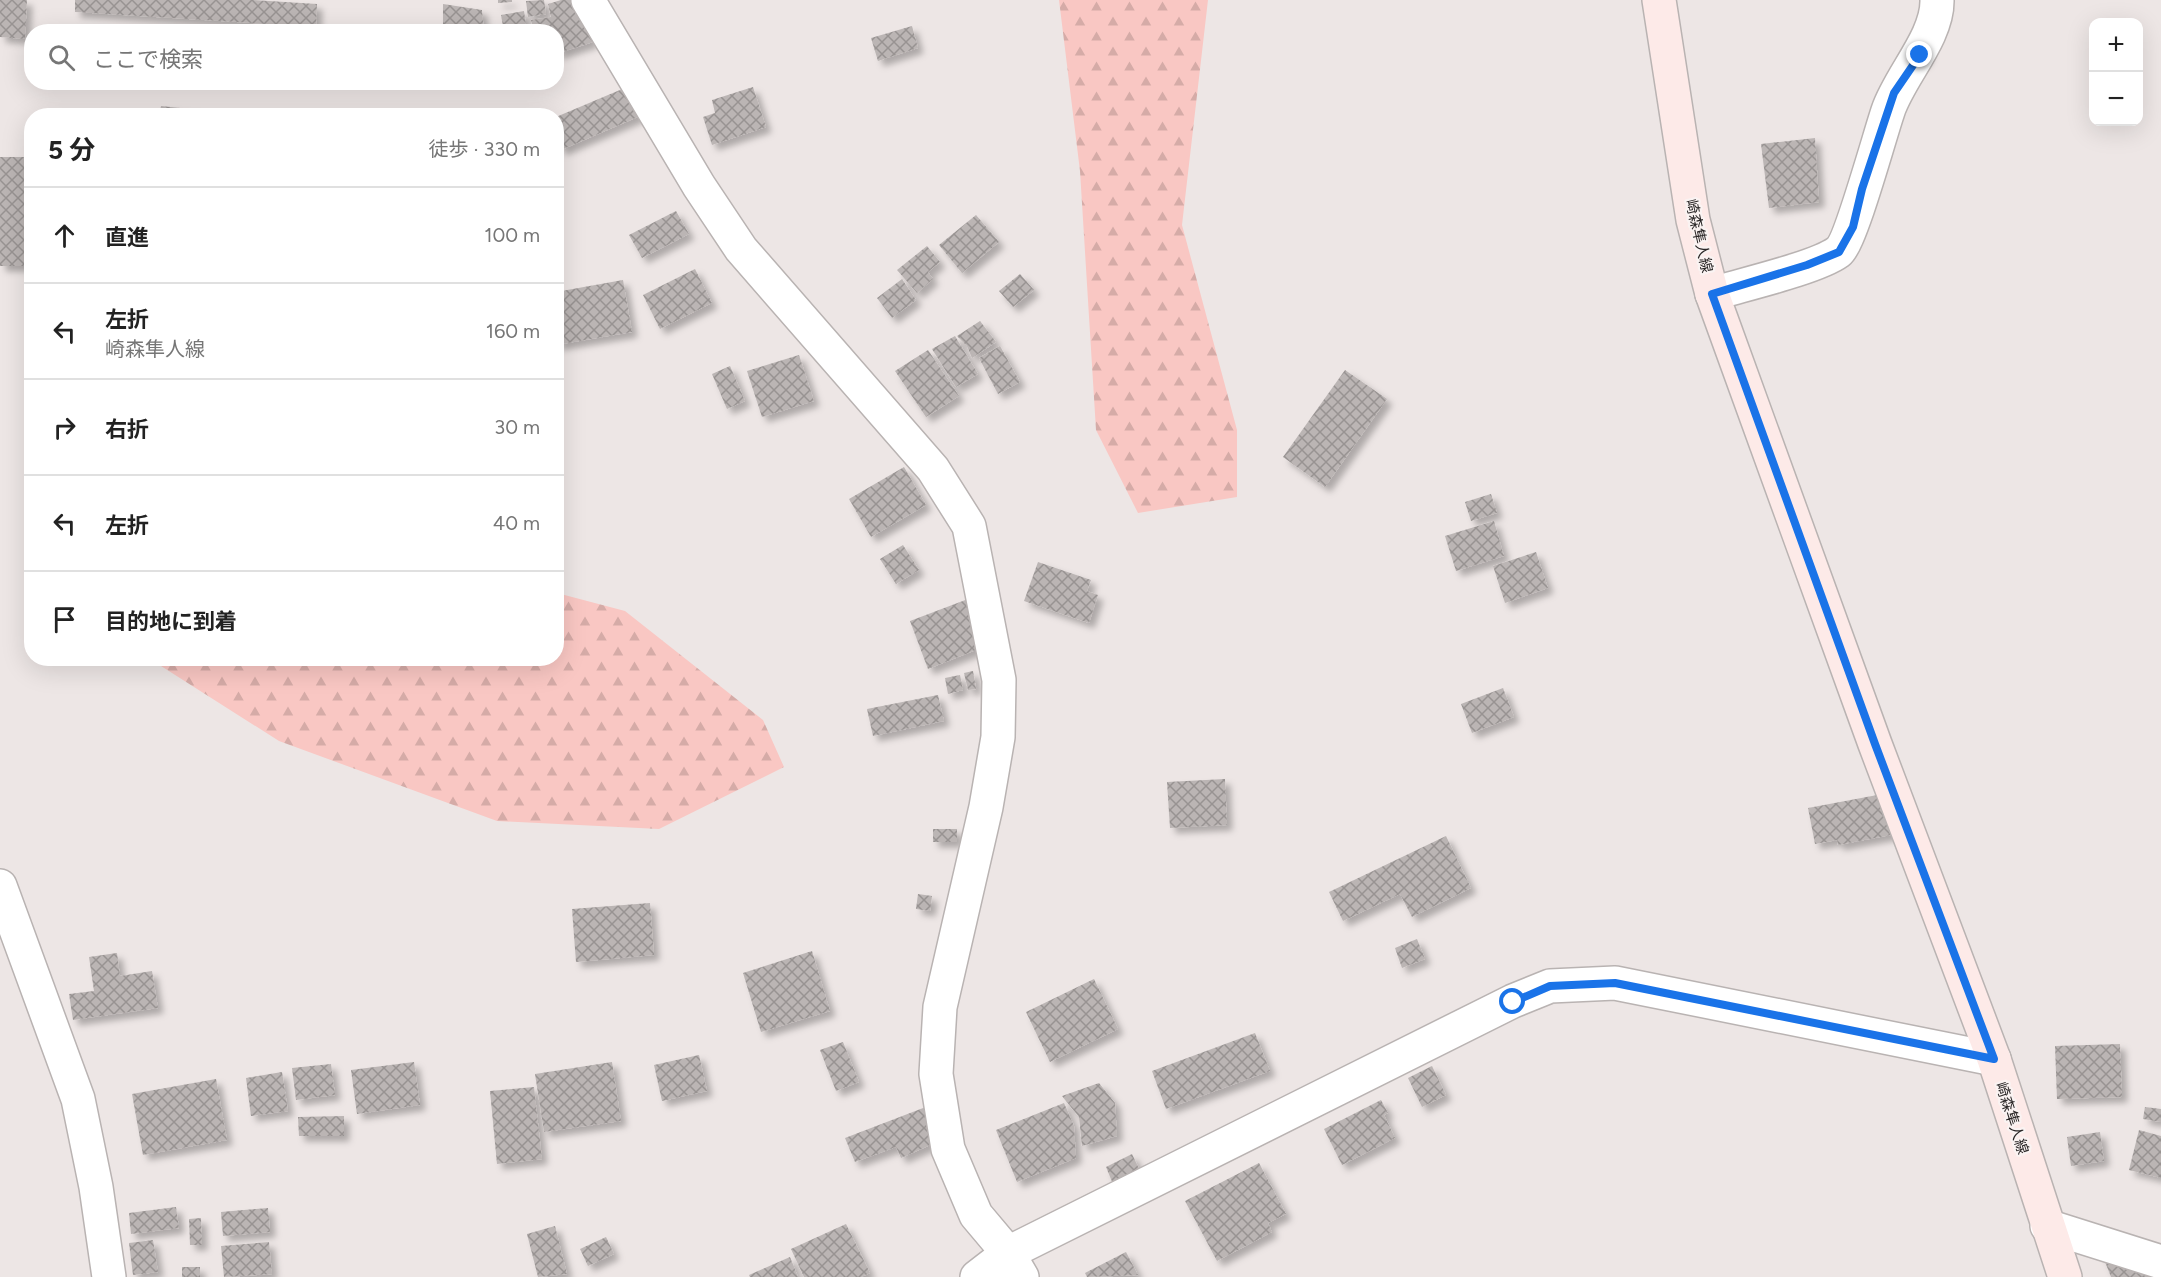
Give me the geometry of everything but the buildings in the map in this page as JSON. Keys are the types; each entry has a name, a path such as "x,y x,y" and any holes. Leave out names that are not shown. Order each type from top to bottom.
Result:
{"main road":[{"name":"崎森隼人線","path":"1659,0 1693,220 1712,294 1875,744 1994,1059 2065,1277"}],"street":[{"path":"588,0 699,186 741,249 933,469 969,526 999,680 998,737 986,807 940,1007 936,1074 948,1149 976,1215 1015,1265"},
{"path":"1712,294 1807,265 1839,252 1853,227 1862,189 1894,93 1920,55 1936,0"},
{"path":"0,886 78,1099 96,1187 109,1277"},
{"path":"977,1277 1015,1265 1502,1007 1550,986 1615,983 1994,1059"},
{"path":"2047,1226 2161,1262"}],"green space":[{"path":"1059,0 1208,0 1182,225 1237,430 1237,497 1138,513 1096,430 1080,171"},
{"path":"564,595 625,611 763,720 784,767 659,829 497,821 279,741 161,666 564,666"}],"route":[{"path":"1513,1002 1550,986 1615,983 1994,1059 1875,744 1712,294 1807,265 1839,252 1853,227 1862,189 1894,93 1920,55"}]}
